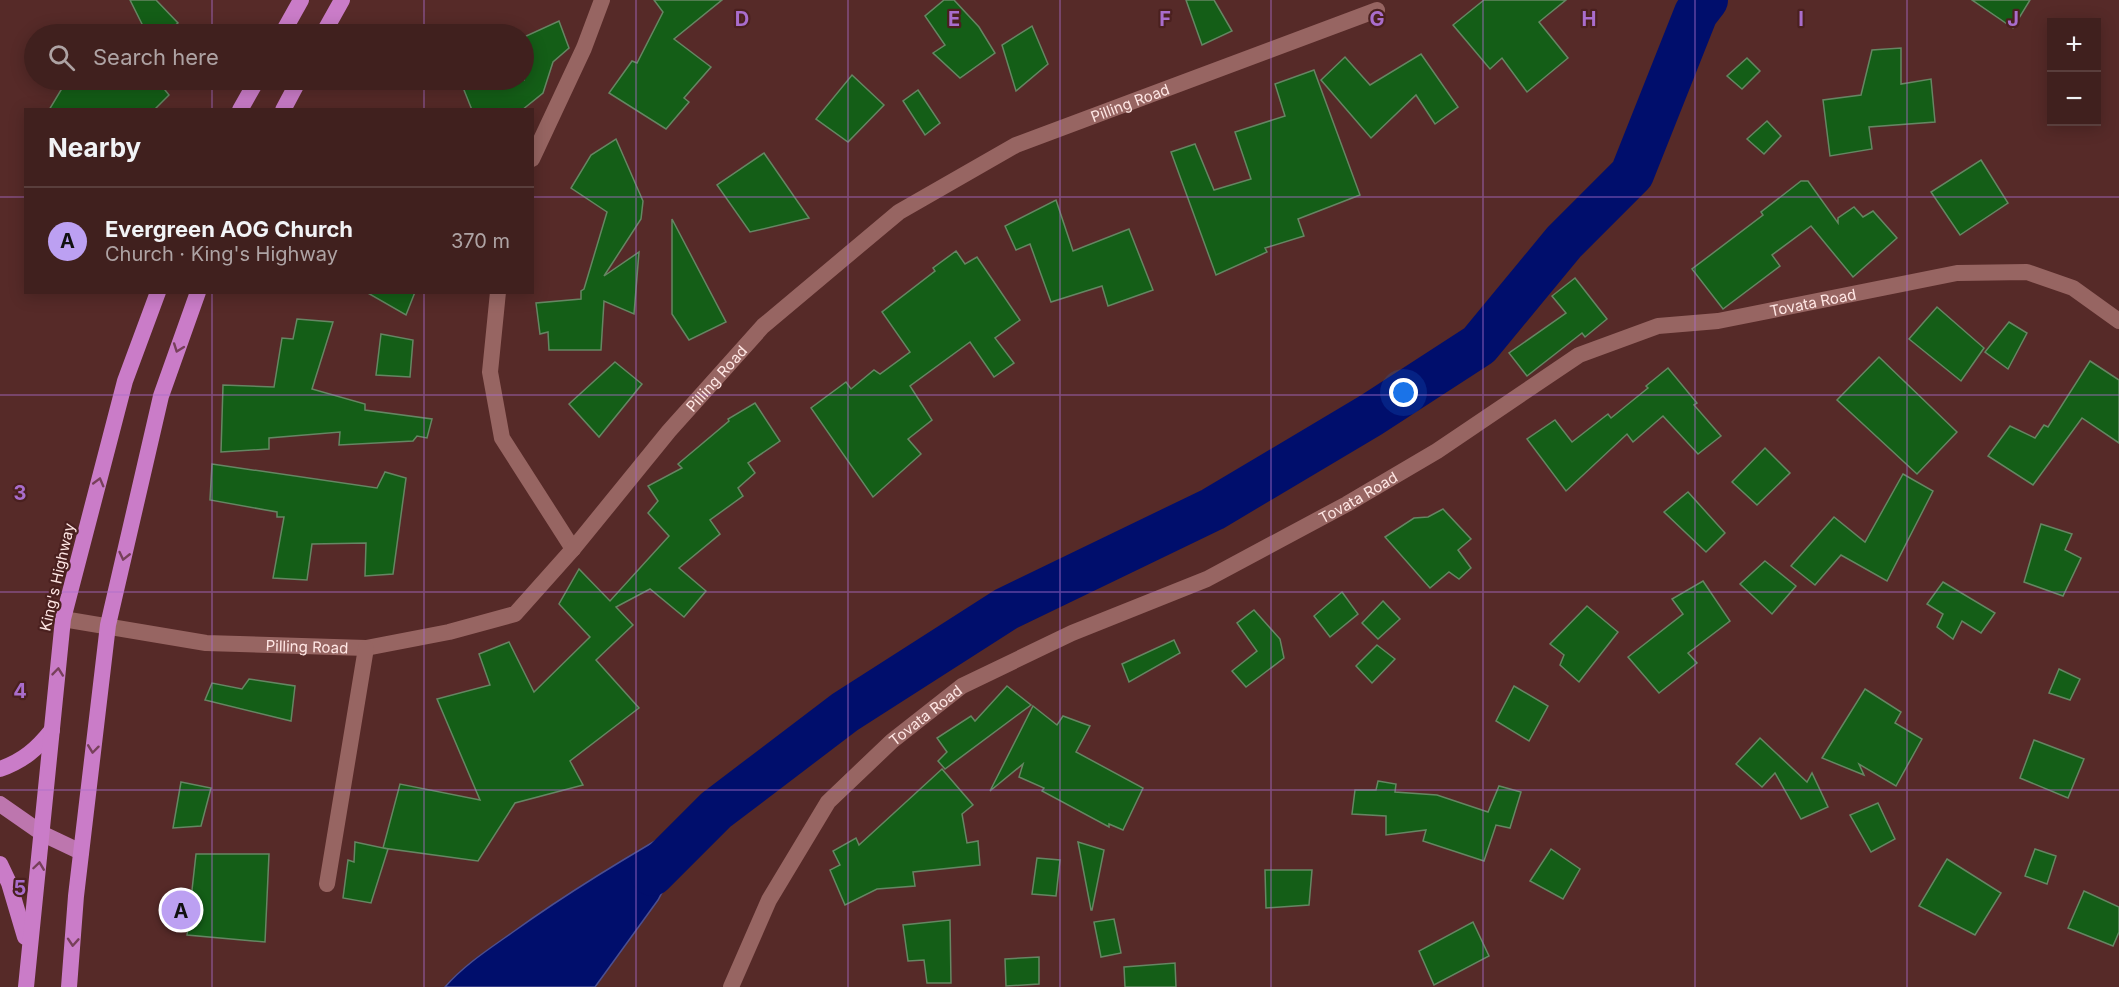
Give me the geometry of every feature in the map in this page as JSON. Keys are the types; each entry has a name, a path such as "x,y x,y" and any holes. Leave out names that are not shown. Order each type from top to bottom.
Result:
{"highway":[{"path":"288,24 301,0"},
{"path":"329,24 342,0"},
{"path":"241,108 251,90"},
{"path":"284,108 294,90"},
{"name":"King's Highway","path":"26,987 27,953 43,834 63,619 125,381 157,294"},
{"path":"69,987 81,852 108,626 161,396 197,294"},
{"path":"0,769 18,763 38,748 52,730"},
{"path":"0,864 22,923 27,953"}],"main road":[{"path":"0,804 43,834 81,852"}],"street":[{"path":"534,155 584,48 602,0"},
{"name":"Pilling Road","path":"63,619 206,643 366,648 449,632 515,614 573,549 669,431 763,326 899,212 1016,145 1377,10"},
{"name":"Tovata Road","path":"731,987 769,900 828,802 892,741 962,686 1072,633 1207,579 1347,504 1437,451 1579,355 1658,326 1718,321 1957,273 2027,272 2073,288 2119,321"},
{"path":"498,294 490,372 502,438 573,549"},
{"path":"327,884 366,648"}],"shaded area":[{"path":"704,813 658,900 595,987 445,987 477,958 559,900"}],"building":[{"path":"130,0 156,0 178,23 177,24 142,24"},
{"path":"654,0 722,0 674,39 711,67 684,98 689,102 666,129 609,93 632,61 637,63 663,12"},
{"path":"944,0 954,0 979,27 995,53 960,78 933,53 945,45 925,16"},
{"path":"1186,0 1214,0 1232,31 1202,45"},
{"path":"1484,0 1566,0 1539,22 1568,58 1527,92 1502,58 1490,69 1453,25"},
{"path":"1972,0 2030,0 2013,28"},
{"path":"559,21 569,48 553,62 543,93 524,108 471,108 464,90 534,90 534,32"},
{"path":"1032,26 1048,64 1016,91 1002,45"},
{"path":"1901,48 1901,84 1931,79 1935,122 1869,127 1872,149 1830,156 1823,100 1861,95 1872,50"},
{"path":"1421,54 1458,107 1435,124 1416,95 1371,138 1321,80 1345,57 1370,85"},
{"path":"1747,58 1760,71 1742,89 1727,76"},
{"path":"1314,70 1360,195 1298,219 1304,236 1265,248 1267,252 1216,275 1171,152 1195,144 1214,190 1251,179 1235,132 1285,116 1275,84"},
{"path":"852,75 884,105 848,142 816,119"},
{"path":"61,90 165,90 169,95 156,108 50,108"},
{"path":"918,90 940,123 925,135 903,101"},
{"path":"1767,121 1781,136 1764,154 1747,139"},
{"path":"616,139 643,201 641,219 604,276 639,252 634,314 604,301 601,350 549,350 548,332 540,334 536,303 581,299 581,291 584,289 607,212 571,188 591,155"},
{"path":"764,153 809,218 750,232 717,185"},
{"path":"1981,160 2008,203 1960,235 1931,192"},
{"path":"1801,181 1808,181 1838,223 1838,218 1854,207 1863,217 1873,211 1897,238 1853,277 1811,226 1772,255 1780,266 1723,309 1692,269 1763,215 1761,212"},
{"path":"1056,200 1073,251 1129,229 1153,290 1108,306 1102,286 1051,302 1030,244 1016,250 1005,226"},
{"path":"672,219 726,322 689,340 672,314"},
{"path":"956,251 965,264 977,257 1020,320 995,338 1014,363 994,377 970,342 910,386 932,420 908,439 921,454 873,497 811,408 846,382 851,389 874,370 880,374 910,352 882,312 935,271 933,268"},
{"path":"1575,278 1607,319 1585,337 1582,333 1527,376 1509,353 1566,313 1552,296"},
{"path":"369,294 414,294 406,315"},
{"path":"1937,307 1984,348 1961,381 1909,339"},
{"path":"297,319 333,322 312,389 365,404 365,410 432,419 427,438 417,436 413,441 339,445 340,432 269,438 269,449 221,452 223,385 274,387 282,338 293,339"},
{"path":"2009,322 2027,333 2008,369 1985,352"},
{"path":"381,334 413,340 410,377 376,375"},
{"path":"1879,357 1957,432 1917,474 1837,400"},
{"path":"2090,361 2119,380 2119,443 2082,418 2033,485 1988,456 2010,426 2035,438 2044,425 2048,427"},
{"path":"615,362 642,384 599,437 569,404"},
{"path":"1668,368 1697,403 1694,405 1721,436 1698,454 1663,416 1633,442 1627,434 1566,491 1527,439 1555,420 1572,442 1608,414 1611,418 1648,388 1646,386"},
{"path":"755,403 780,441 748,463 755,473 738,488 743,496 710,520 720,534 679,568 706,591 684,617 650,589 616,607 633,625 596,660 639,708 570,761 583,785 515,803 478,861 383,848 400,784 480,800 437,699 490,685 479,654 509,642 534,692 590,637 559,604 579,569 610,601 669,536 648,513 658,501 648,486 682,468 678,464 729,421 728,419"},
{"path":"1765,448 1790,473 1757,505 1732,482"},
{"path":"212,464 377,488 385,472 406,478 393,574 365,576 366,543 312,544 307,580 273,578 284,517 277,517 277,512 210,500"},
{"path":"1903,474 1933,491 1887,581 1841,555 1815,585 1791,566 1834,517 1865,542"},
{"path":"1688,492 1725,533 1706,552 1664,512"},
{"path":"1443,509 1471,539 1458,550 1471,568 1459,579 1449,572 1430,588 1385,537 1414,518 1428,517"},
{"path":"2041,524 2072,534 2065,550 2081,558 2063,596 2024,582"},
{"path":"1765,561 1796,586 1772,614 1740,584"},
{"path":"1703,581 1730,621 1688,653 1697,663 1659,693 1628,657 1683,614 1672,599"},
{"path":"1943,582 1995,613 1981,633 1962,621 1953,639 1937,627 1943,614 1927,604"},
{"path":"1342,592 1358,614 1330,637 1314,616"},
{"path":"1383,601 1400,619 1378,639 1362,623"},
{"path":"1587,606 1618,632 1579,682 1560,665 1564,655 1550,644"},
{"path":"1254,610 1280,639 1284,658 1246,687 1232,671 1257,651 1237,623"},
{"path":"1174,640 1180,653 1129,682 1122,664"},
{"path":"1377,645 1395,659 1372,683 1356,666"},
{"path":"2059,669 2080,679 2070,700 2049,693"},
{"path":"249,679 295,686 291,721 205,700 212,683 242,689"},
{"path":"1007,686 1031,705 945,769 938,761 947,752 937,738 971,716 975,721"},
{"path":"1514,686 1548,706 1529,741 1496,721"},
{"path":"1865,689 1901,712 1895,723 1922,739 1896,786 1859,764 1864,775 1822,758"},
{"path":"1033,706 1057,725 1063,716 1090,726 1076,752 1143,788 1123,830 1109,824 1109,827 1042,791 1044,788 1019,777 1023,764 990,791"},
{"path":"1760,738 1807,782 1812,773 1828,807 1801,819 1775,773 1762,787 1736,764"},
{"path":"2034,740 2084,759 2068,798 2020,778"},
{"path":"942,769 973,805 962,814 967,843 978,841 980,865 913,872 915,886 877,889 845,905 830,870 840,865 833,851 856,838 859,845"},
{"path":"1378,781 1396,784 1395,792 1437,795 1488,812 1499,786 1521,792 1510,828 1496,825 1484,861 1423,841 1426,830 1386,835 1386,816 1352,814 1355,790 1376,790"},
{"path":"181,782 211,788 201,826 173,828"},
{"path":"1878,803 1895,839 1871,852 1850,815"},
{"path":"355,842 388,849 371,903 343,898 348,860 354,862"},
{"path":"1078,842 1104,850 1092,910 1091,910"},
{"path":"1551,849 1580,869 1563,899 1530,881"},
{"path":"2035,849 2056,856 2047,884 2025,876"},
{"path":"196,854 269,854 265,942 187,935"},
{"path":"1037,858 1060,860 1056,896 1032,894"},
{"path":"1947,859 2001,893 1975,935 1919,906"},
{"path":"1265,870 1312,870 1309,905 1266,908"},
{"path":"2084,891 2119,907 2119,932 2113,946 2068,928"},
{"path":"1114,919 1121,953 1101,957 1094,922"},
{"path":"950,920 951,983 927,983 924,960 908,961 903,925"},
{"path":"1473,922 1489,956 1434,985 1419,951"},
{"path":"1039,957 1039,984 1006,986 1005,959"},
{"path":"1175,963 1176,987 1125,987 1124,967"}],"waterway":[{"path":"652,874 716,810 845,712 1006,609 1213,509 1371,415 1479,345 1564,242 1632,174 1696,13 1706,0"}],"place":[{"name":"Evergreen AOG Church","path":"181,910"}]}
